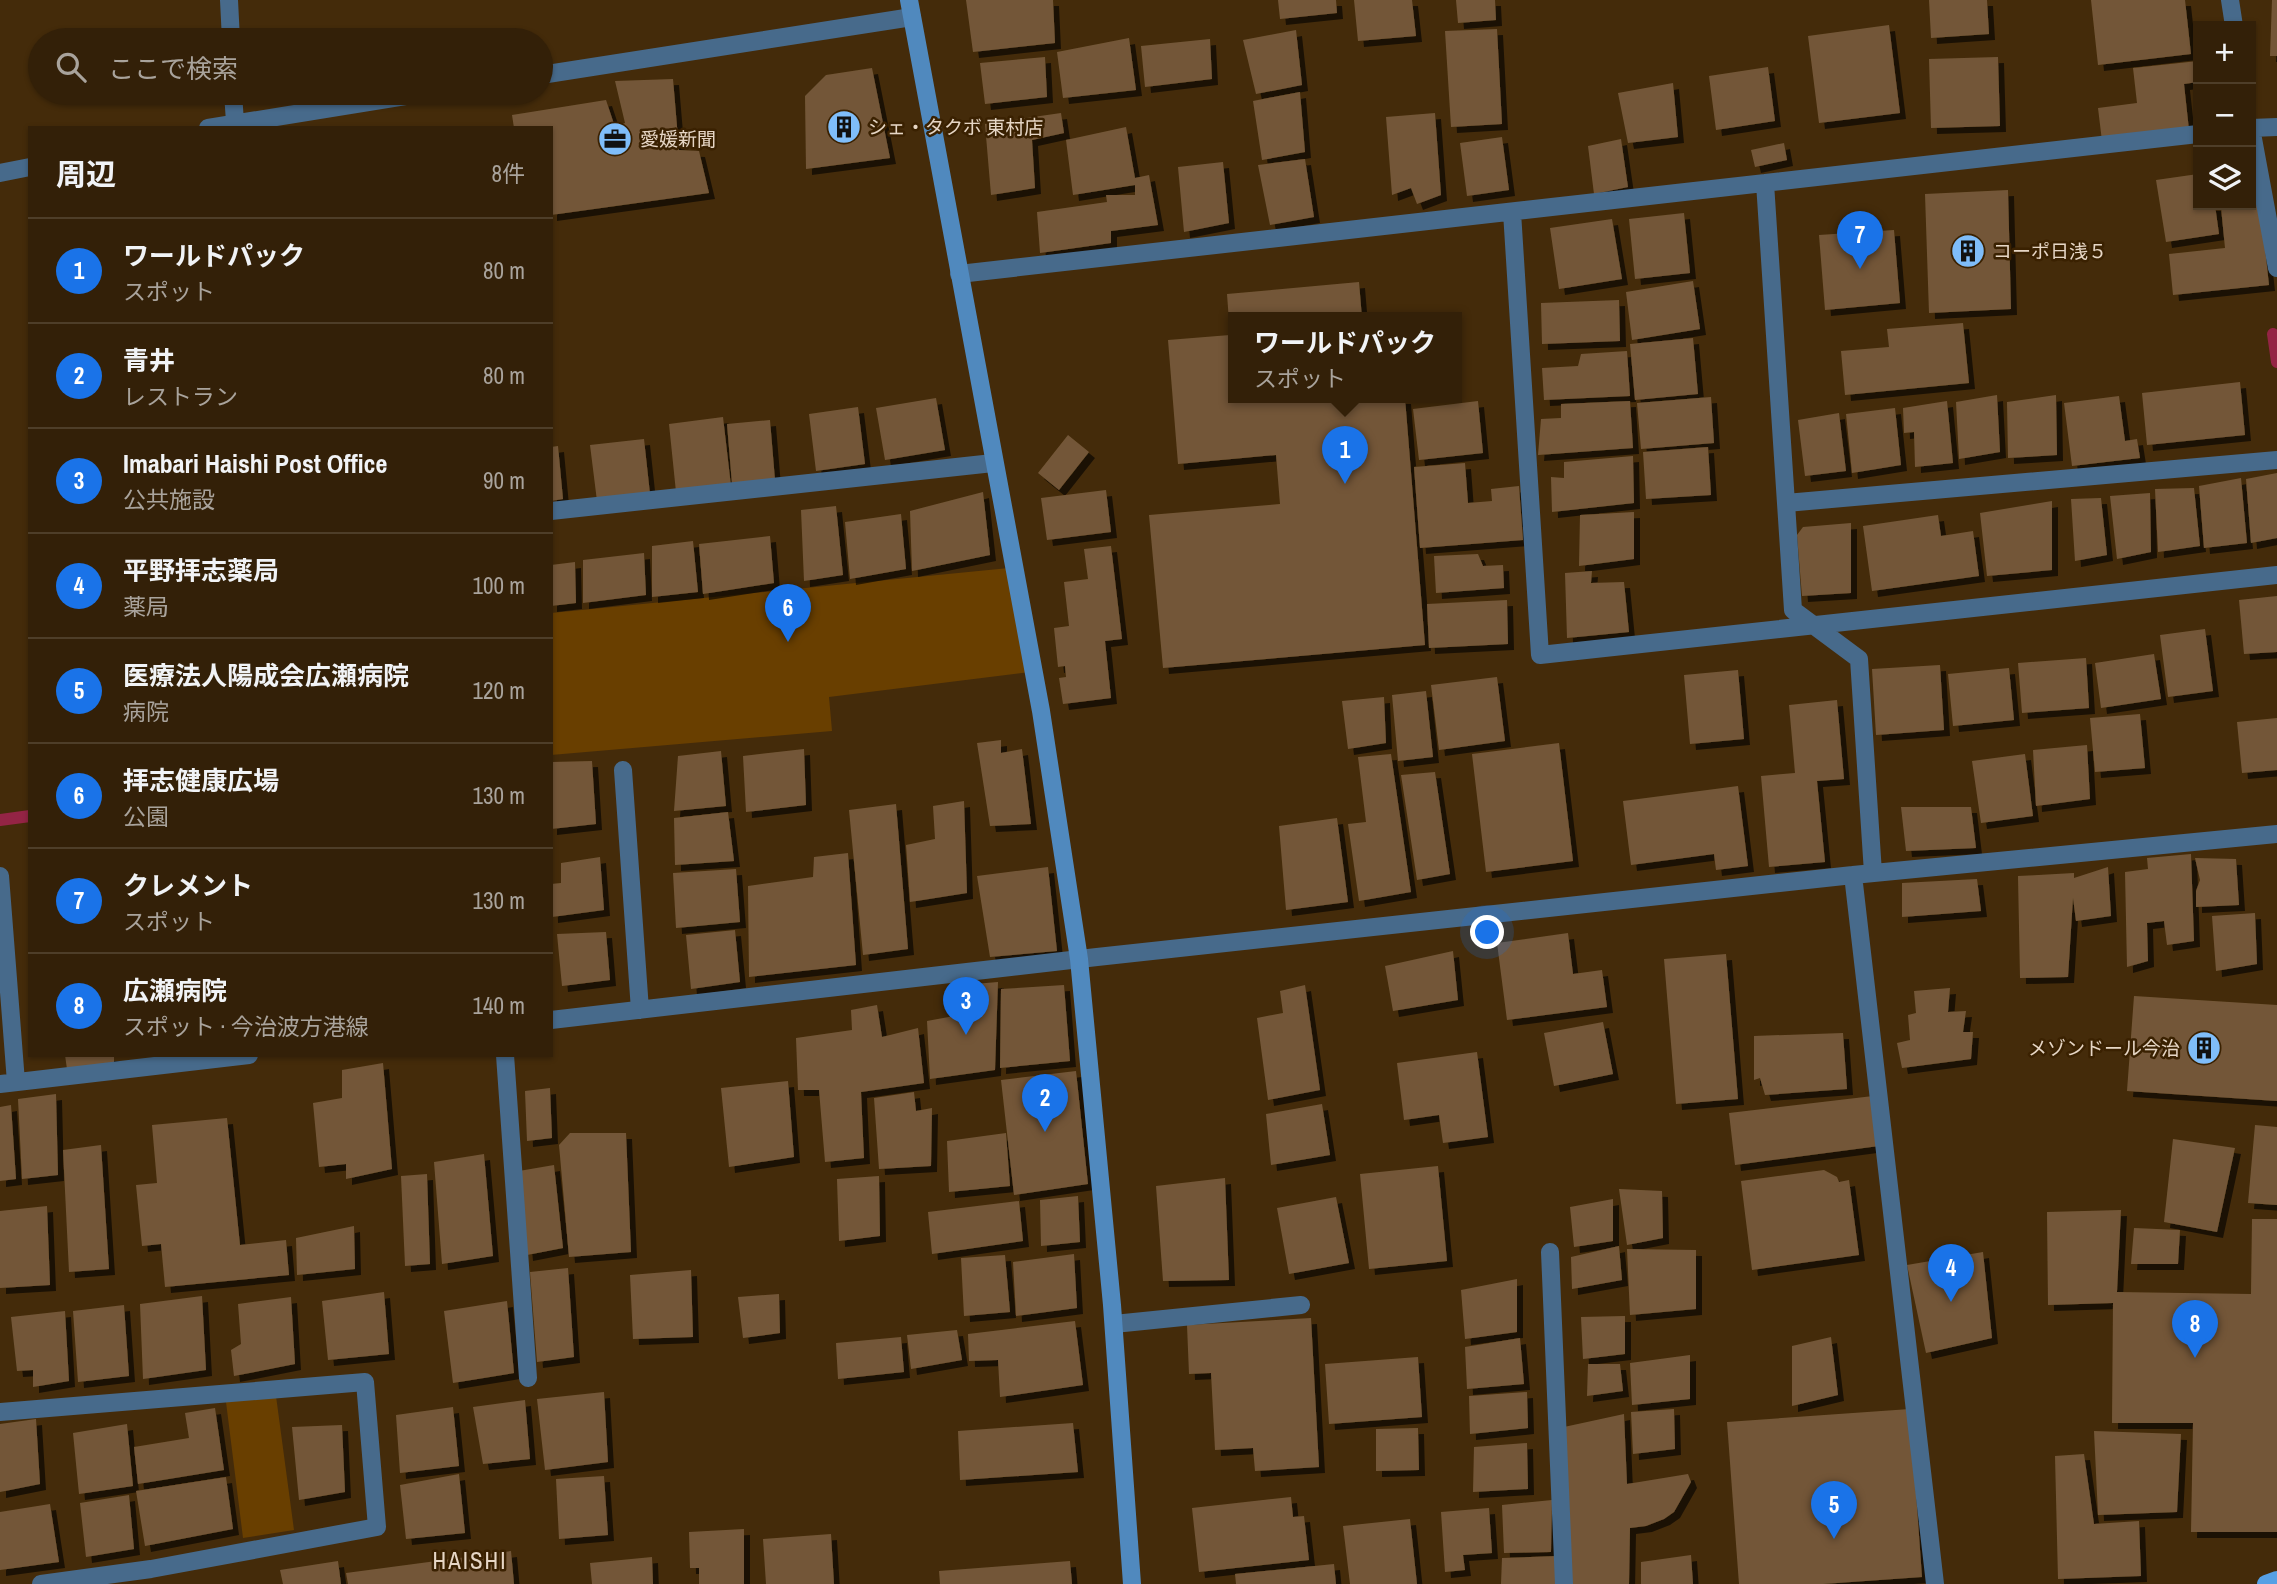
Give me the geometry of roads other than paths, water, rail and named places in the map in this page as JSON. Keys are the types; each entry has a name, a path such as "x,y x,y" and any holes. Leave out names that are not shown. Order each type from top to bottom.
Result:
{"main road":[{"path":"2266,1584 2277,1580"}],"street":[{"path":"229,0 230,28"},
{"path":"2230,0 2233,21"},
{"path":"553,73 910,9 1041,711 1079,959 1114,1324 1132,1584"},
{"path":"234,105 235,122"},
{"path":"217,126 346,105"},
{"path":"2256,128 2277,127"},
{"path":"959,274 2193,135"},
{"path":"2255,147 2277,268"},
{"path":"0,173 28,167"},
{"path":"1765,183 1793,610 1859,659 1873,873"},
{"path":"1512,212 1540,655 2277,575"},
{"path":"1786,503 2277,460"},
{"path":"553,511 993,463"},
{"path":"622,770 640,1010"},
{"path":"553,1020 1079,959 1853,875 2277,834"},
{"path":"1853,875 1935,1584"},
{"path":"0,876 8,1083 233,1057"},
{"path":"505,1057 528,1378"},
{"path":"1550,1252 1564,1584"},
{"path":"1114,1324 1301,1305"},
{"path":"0,1412 365,1382 377,1527 150,1569 41,1584"}],"waterway":[{"path":"2273,334 2277,362"},
{"path":"0,820 28,816"}],"place":[{"name":"シェ・タクボ 東村店","path":"844,127"},
{"name":"愛媛新聞","path":"615,139"},
{"name":"コーポ日浅５","path":"1968,251"},
{"name":"クレメント","path":"1860,269"},
{"name":"ワールドパック","path":"1345,484"},
{"name":"拝志健康広場","path":"788,642"},
{"name":"Imabari Haishi Post Office","path":"966,1035"},
{"name":"メゾンドール今治","path":"2204,1048"},
{"name":"青井","path":"1045,1132"},
{"name":"平野拝志薬局","path":"1951,1302"},
{"name":"広瀬病院","path":"2195,1358"},
{"name":"医療法人陽成会広瀬病院","path":"1834,1539"}],"district":[{"name":"HAISHI","path":"470,1561"}]}
